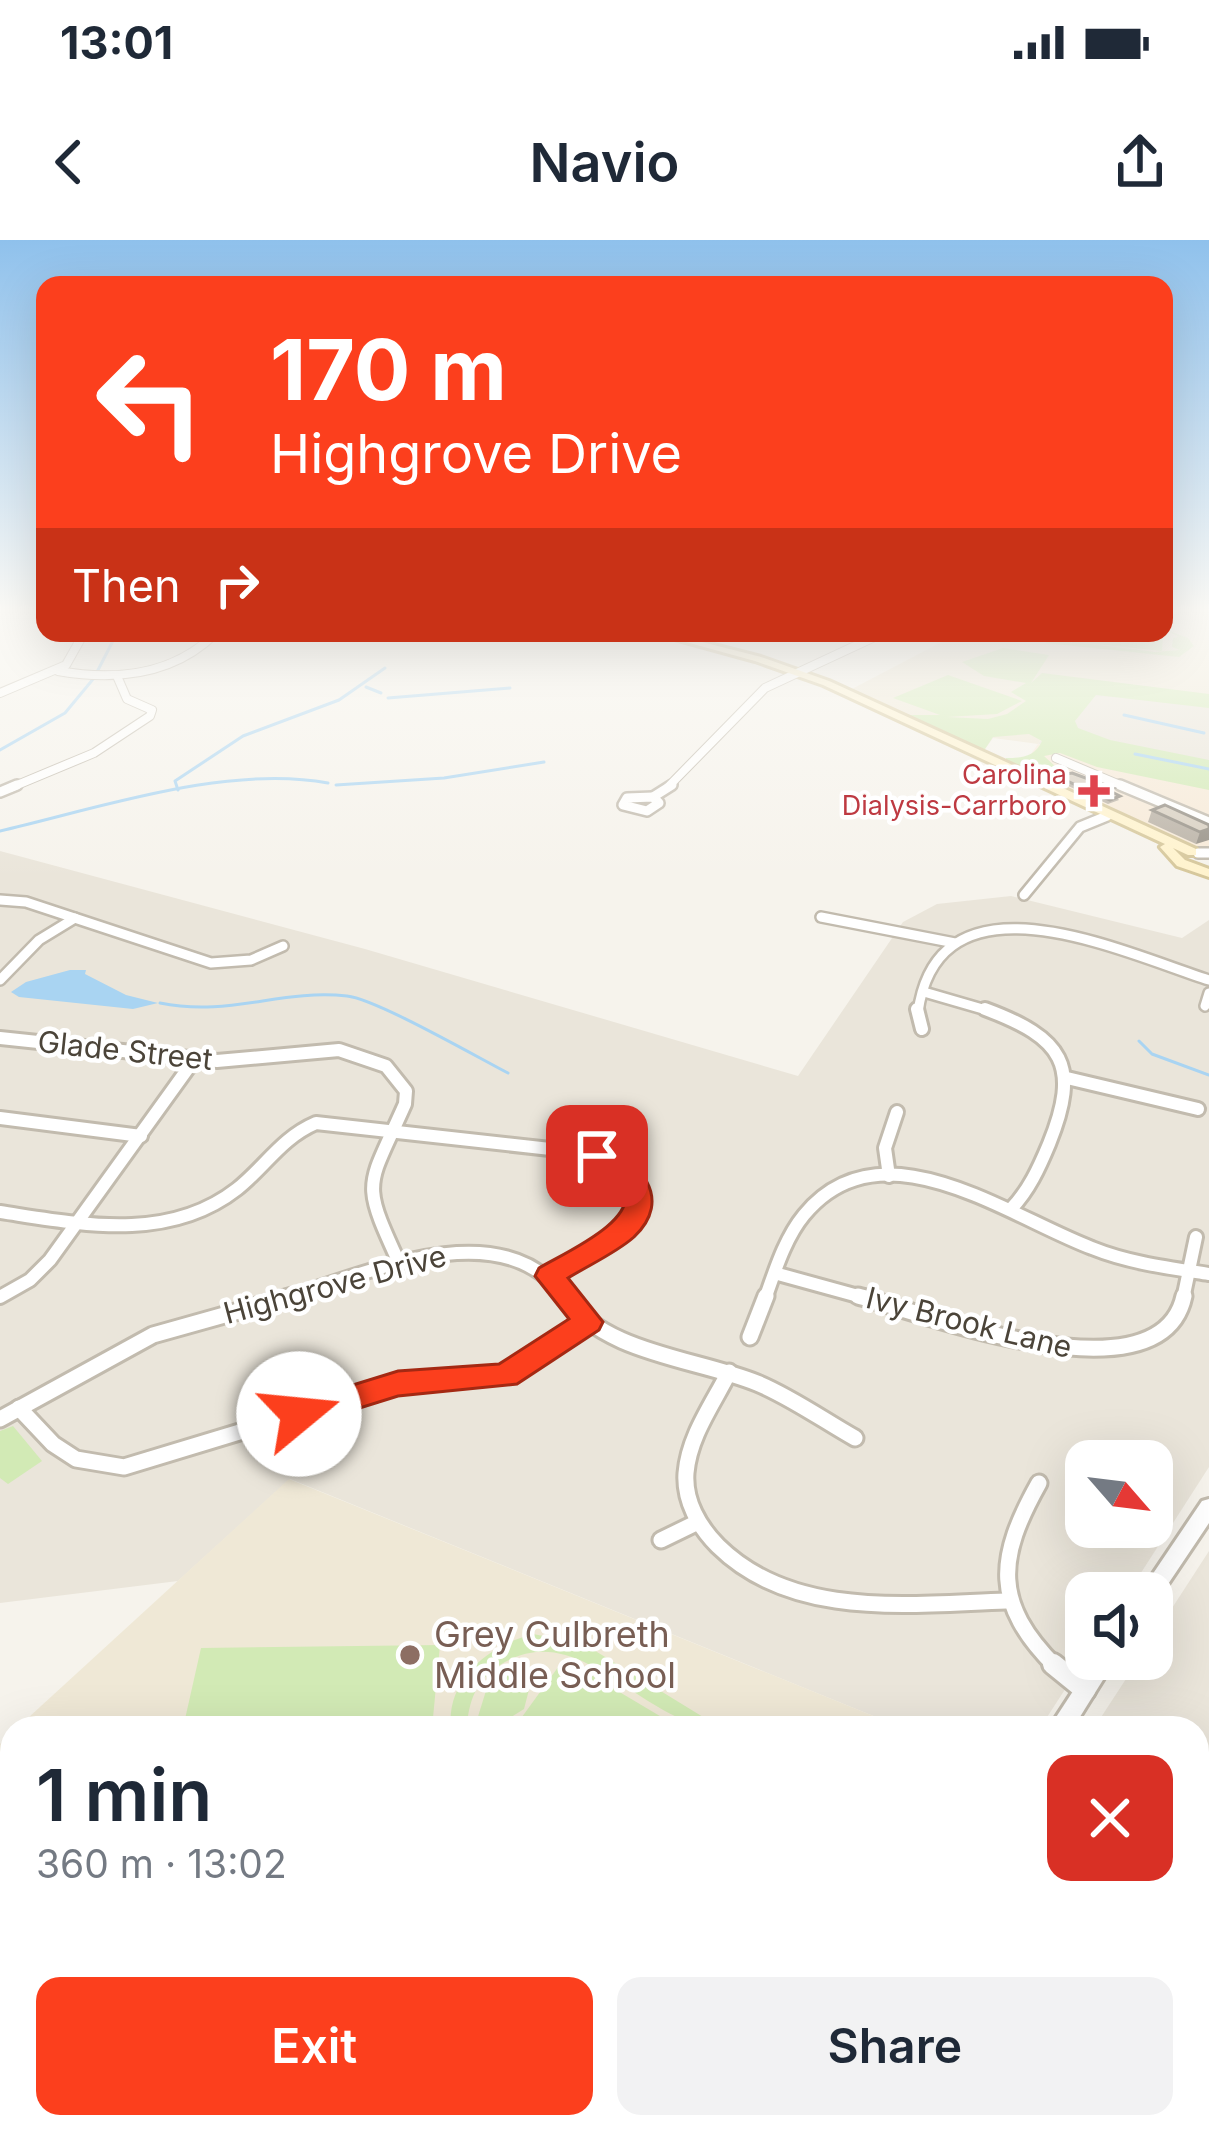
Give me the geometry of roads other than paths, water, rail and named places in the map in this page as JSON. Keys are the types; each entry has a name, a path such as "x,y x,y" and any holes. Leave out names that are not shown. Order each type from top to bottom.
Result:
{"main road":[{"path":"851,701 1154,837 1202,854"},
{"path":"1154,837 1178,858 1205,870"},
{"path":"1178,858 1202,854"}],"street":[{"path":"0,792 94,753 150,716 152,710 130,701"},
{"path":"653,797 678,781 757,701"},
{"path":"1056,758 1209,822"},
{"path":"1024,895 1080,827 1107,816"},
{"path":"0,900 26,902 212,963 239,963 284,946"},
{"path":"821,917 955,943"},
{"path":"2,976 39,940 75,918"},
{"path":"922,1029 916,1014 924,992 955,943 983,928 1033,930 1209,980"},
{"path":"924,992 981,1007 1022,1026 1047,1045 1067,1078 1065,1103 1040,1165 1026,1193 1011,1209"},
{"name":"Glade Street","path":"0,1038 194,1060 241,1060 317,1049 356,1053 386,1066 406,1091 395,1131 369,1186 371,1202 400,1264"},
{"path":"0,1298 40,1271 194,1060"},
{"path":"1067,1078 1198,1109"},
{"path":"890,1176 885,1148 897,1112"},
{"path":"0,1118 141,1136"},
{"path":"0,1212 126,1228 190,1215 225,1198 285,1136 316,1123 597,1156 631,1175 640,1194 639,1209 624,1230 550,1276"},
{"path":"750,1337 799,1223 818,1201 849,1184 890,1176 950,1183 1092,1249 1209,1274"},
{"path":"1190,1271 1196,1237"},
{"name":"Highgrove Drive","path":"0,1419 153,1335 400,1264 481,1251 523,1261 550,1276 588,1322 614,1337 729,1372 801,1404 855,1438"},
{"name":"Ivy Brook Lane","path":"778,1274 1036,1344 1088,1351 1132,1346 1163,1333 1180,1313 1190,1271"},
{"path":"19,1408 64,1455 97,1468 124,1466 398,1384 506,1375 588,1322"},
{"path":"729,1372 688,1464 688,1493 698,1522 733,1561 802,1592 873,1604 1006,1601"},
{"path":"1039,1483 1009,1543 1006,1601 1017,1626 1038,1653 1084,1690"},
{"path":"1166,1572 1208,1512"},
{"path":"661,1540 698,1522"},
{"path":"1068,1716 1091,1680"}],"water":[{"path":"86,970 85,974 126,995 158,1003 133,1009 19,997 11,992 26,982"}],"waterway":[{"path":"0,750 65,713 75,701"},
{"path":"178,789 175,781 243,736 338,701"},
{"path":"1124,715 1204,733"},
{"path":"1135,754 1209,769"},
{"path":"336,785 444,778 544,762"},
{"path":"178,789 248,779 328,783"},
{"path":"0,831 178,789"},
{"path":"160,1003 209,1007 299,996 347,996 402,1017 508,1073"},
{"path":"1139,1041 1152,1054 1209,1075"}],"place":[{"name":"Carolina Dialysis-Carrboro","path":"1094,791"},
{"name":"Grey Culbreth Middle School","path":"410,1655"}]}
